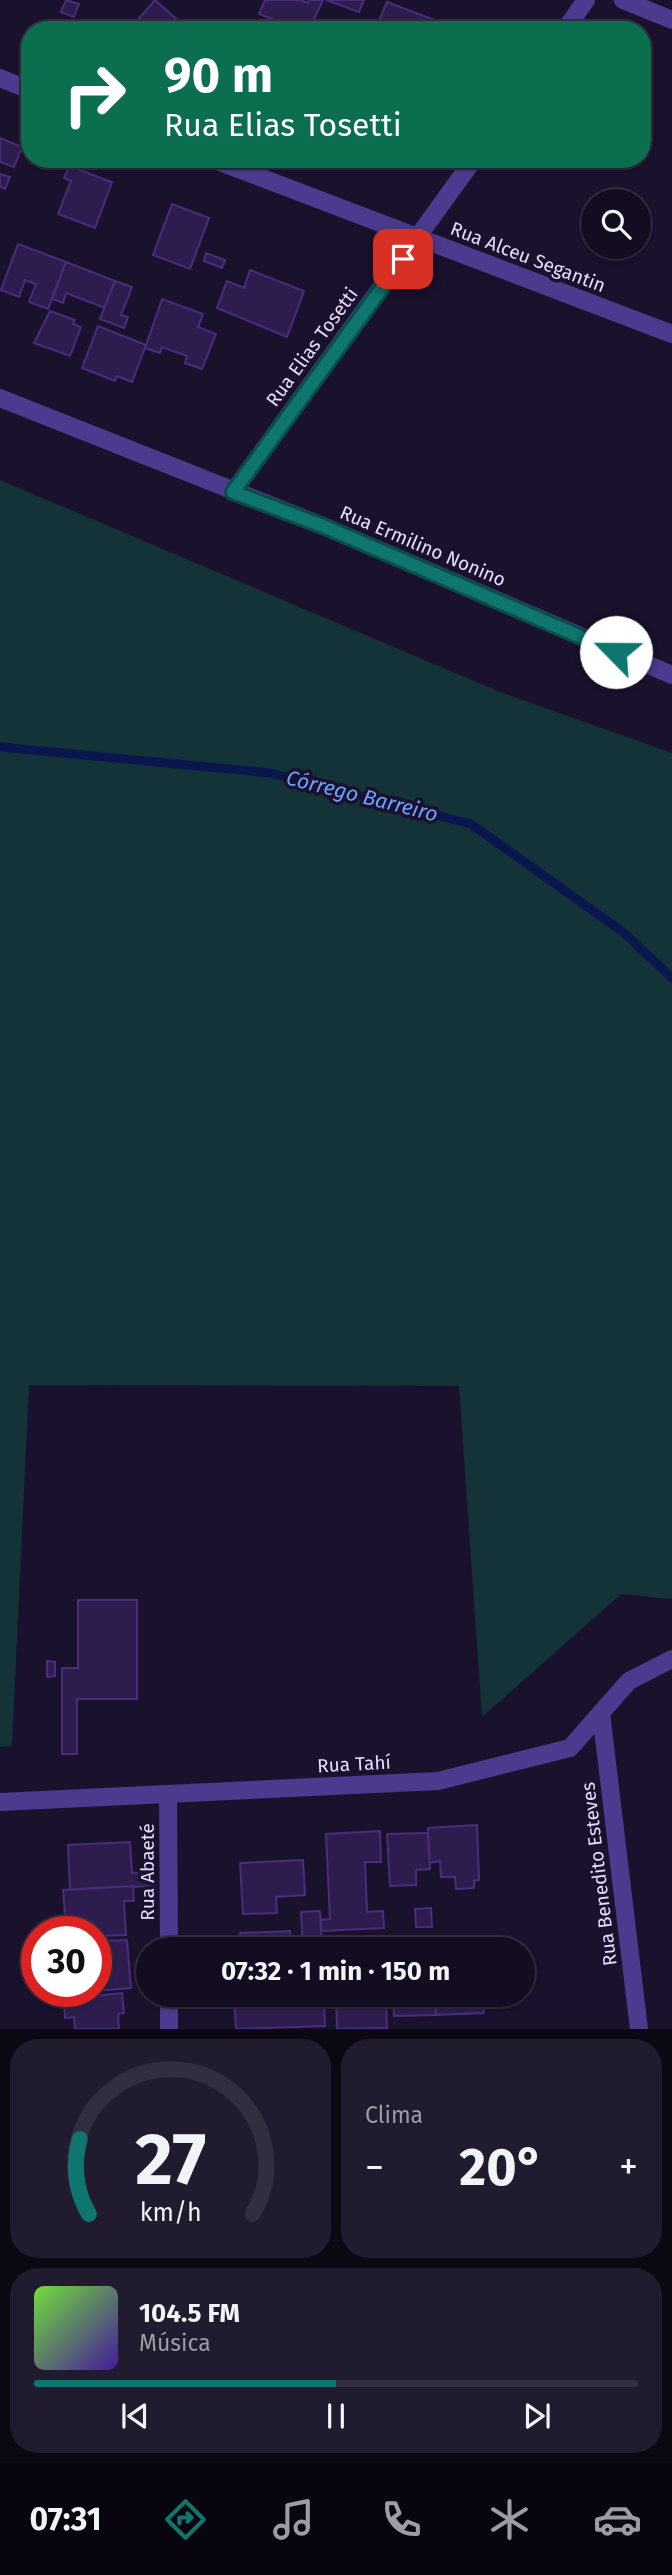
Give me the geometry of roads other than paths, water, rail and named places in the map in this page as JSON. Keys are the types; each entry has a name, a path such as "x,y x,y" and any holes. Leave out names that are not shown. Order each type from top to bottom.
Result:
{"street":[{"path":"571,21 586,0"},
{"path":"623,0 672,20"},
{"path":"0,78 21,86"},
{"name":"Rua Alceu Segantin","path":"235,168 672,334"},
{"name":"Rua Elias Tosetti","path":"233,492 468,168"},
{"name":"Rua Ermilino Nonino","path":"0,398 323,526 672,675"},
{"name":"Rua Tahí","path":"0,1802 438,1781 570,1748 629,1681 672,1659"},
{"name":"Rua Benedito Esteves","path":"601,1713 639,2029"},
{"name":"Rua Abaeté","path":"168,1794 169,1937"},
{"path":"169,2007 169,2029"}],"waterway":[{"name":"Córrego Barreiro","path":"0,747 271,773 471,824 623,932 672,978"}]}
